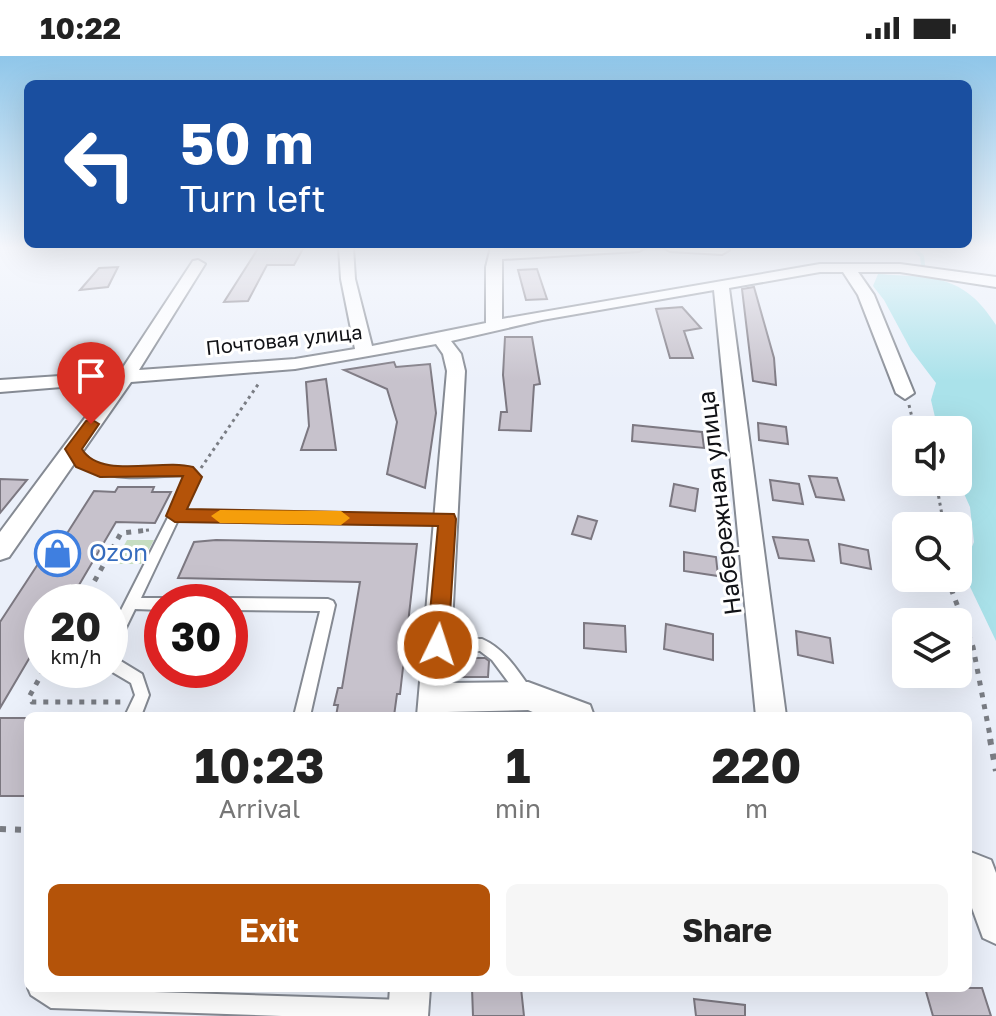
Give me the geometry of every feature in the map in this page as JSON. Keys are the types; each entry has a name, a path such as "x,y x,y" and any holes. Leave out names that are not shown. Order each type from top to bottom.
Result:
{"street":[{"path":"0,550 126,376 180,292"},
{"path":"351,292 365,353"},
{"path":"493,292 494,325"},
{"name":"Почтовая улица","path":"0,386 274,366 365,353 440,338 623,292"},
{"name":"Набережная улица","path":"727,292 771,712"},
{"path":"864,292 905,393"},
{"path":"440,338 452,354 456,371 433,707 528,696 569,712"},
{"path":"972,871 978,873 996,925"}],"lane":[{"path":"73,449 81,463 100,471 187,471 194,477 128,609"},
{"path":"175,516 448,519"},
{"path":"131,603 144,603"},
{"path":"248,604 328,605 303,712"},
{"path":"438,645 482,645 497,655 528,696"},
{"path":"128,674 137,679 142,695 136,709"},
{"path":"43,992 51,998 229,1010 409,1005"}],"path":[{"path":"194,477 221,442 248,395 274,366"},
{"path":"905,393 911,416"},
{"path":"93,584 121,533 127,530 167,530"},
{"path":"952,592 973,647 996,771"},
{"path":"34,688 29,697 32,702 136,709"},
{"path":"0,829 24,830"}],"green space":[{"path":"127,540 154,540 141,564 114,564"}],"water":[{"path":"878,292 965,292 984,308 996,325 996,641 972,591 972,512 965,496 972,496 972,416 935,416 931,400 936,383 911,350"}],"building":[{"path":"230,292 253,292 248,301 224,302"},
{"path":"524,292 545,292 547,299 526,300"},
{"path":"742,292 755,292 774,358 776,385 753,381"},
{"path":"682,307 701,328 684,331 693,358 670,358 656,309"},
{"path":"505,337 532,337 540,384 534,385 531,431 499,430 501,412 507,412 503,375"},
{"path":"394,362 396,367 430,364 436,413 425,488 387,474 397,422 387,389 344,370"},
{"path":"326,379 336,450 301,450 309,426 306,382"},
{"path":"758,423 786,427 788,444 759,440"},
{"path":"633,425 702,432 704,448 632,441"},
{"path":"809,476 837,478 844,500 816,497"},
{"path":"0,479 27,480 0,513"},
{"path":"770,480 799,484 803,504 773,500"},
{"path":"674,484 698,489 695,511 670,506"},
{"path":"118,487 154,487 152,492 171,492 155,523 116,522 80,584 25,584 57,535 66,535 94,491 115,492"},
{"path":"578,516 597,521 591,539 572,534"},
{"path":"773,537 808,540 814,561 779,558"},
{"path":"194,542 417,544 400,694 397,694 395,712 337,712 338,705 334,705 338,688 342,688 360,582 178,578"},
{"path":"839,544 868,550 871,569 841,563"},
{"path":"684,552 716,557 718,576 684,571"},
{"path":"24,585 24,667 0,708 0,622"},
{"path":"584,623 625,626 626,652 584,648"},
{"path":"666,624 713,634 713,660 664,649"},
{"path":"796,631 830,638 833,663 798,655"},
{"path":"464,658 485,658 489,661 488,677 462,677"},
{"path":"0,718 24,718 24,796 0,796"},
{"path":"972,988 982,988 991,1016 933,1016 926,992 972,992"},
{"path":"472,992 521,992 524,1016 473,1016"},
{"path":"694,999 745,1005 745,1016 696,1016"}],"slow traffic":[{"path":"220,516 341,518"}],"place":[{"name":"Ozon","path":"58,553"}],"route":[{"path":"91,424 73,449 81,463 100,471 187,471 194,477 175,516 448,519 438,645"}]}
